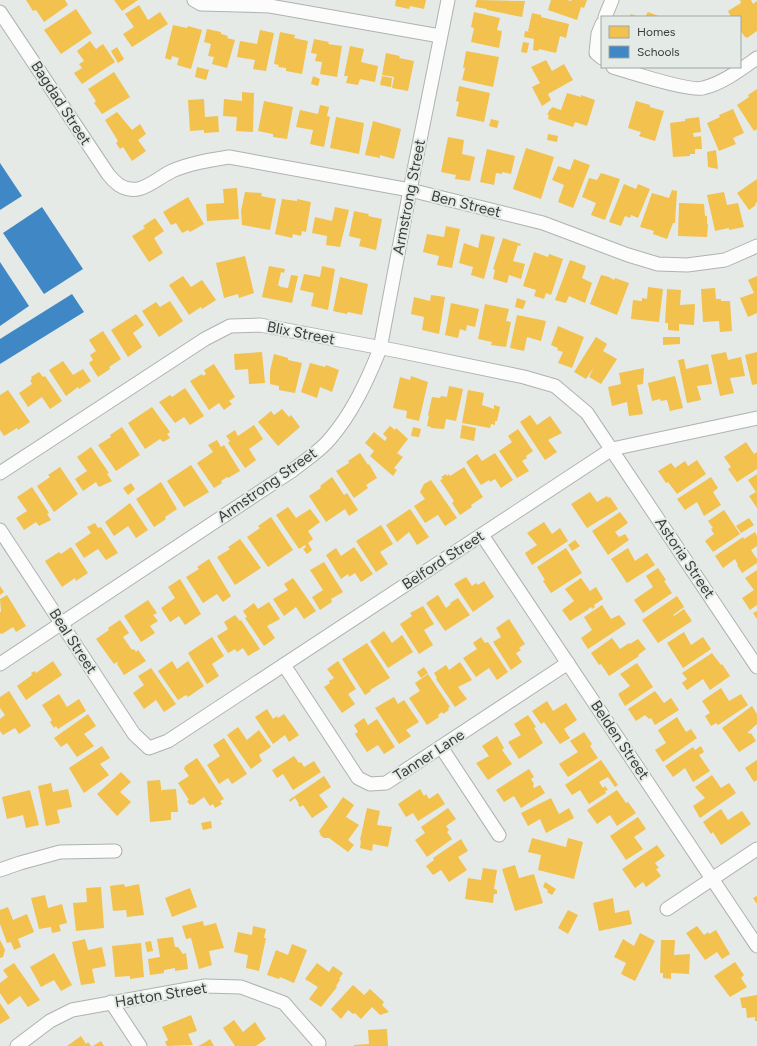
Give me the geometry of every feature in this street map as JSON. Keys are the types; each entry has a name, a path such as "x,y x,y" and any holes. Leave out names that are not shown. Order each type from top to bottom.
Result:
{"street":[{"path":"194,0 201,4 270,6 440,36"},
{"name":"Armstrong Street","path":"0,664 293,470 328,441 353,406 372,370 380,349 448,0"},
{"path":"605,16 612,0"},
{"name":"Bagdad Street","path":"0,12 108,174 118,185 127,189"},
{"path":"600,29 596,53 601,57"},
{"path":"617,68 682,86 702,89 725,80 757,58"},
{"name":"Ben Street","path":"127,189 138,190 171,172 210,160 229,157 410,190 542,223 628,255 658,264 687,265 725,260 757,246"},
{"name":"Blix Street","path":"0,473 205,339 230,326 260,326 524,377 555,386 587,413 612,449"},
{"name":"Belford Street","path":"149,748 168,741 612,449 757,418"},
{"name":"Astoria Street","path":"612,449 757,667"},
{"name":"Beal Street","path":"0,530 134,734 149,748"},
{"name":"Belden Street","path":"482,535 757,946"},
{"name":"Tanner Lane","path":"284,665 358,778 370,784 386,783 568,663"},
{"path":"440,747 499,835"},
{"path":"667,909 757,849"},
{"path":"0,870 60,852 115,851"},
{"name":"Hatton Street","path":"17,1046 50,1021 72,1010 205,986 242,987 284,1003 319,1043"},
{"path":"111,1002 140,1046"}],"building: Homes":[{"path":"26,0 65,0 68,5 44,22 36,10 33,11"},
{"path":"114,0 138,0 122,11"},
{"path":"396,0 426,0 424,9 410,6 409,9 395,6"},
{"path":"477,0 525,1 522,17 475,7"},
{"path":"551,0 587,0 584,8 581,7 577,20 548,10"},
{"path":"740,0 751,0 753,4 757,1 757,31 747,38 741,31 741,16 730,16 728,11 741,3"},
{"path":"139,5 148,20 160,12 168,24 132,47 123,34 134,27 125,14"},
{"path":"76,9 92,33 61,54 44,30"},
{"path":"474,12 500,18 497,30 502,31 499,48 471,42 474,28 471,27"},
{"path":"648,12 658,16 646,16"},
{"path":"532,13 541,15 541,17 569,24 566,38 560,36 556,53 539,49 538,51 533,50 534,39 524,37 525,31 531,32 528,31"},
{"path":"173,25 187,28 188,26 202,30 191,69 177,65 179,58 172,56 171,60 165,58"},
{"path":"207,29 221,32 221,34 228,36 227,38 235,40 227,68 212,64 214,57 208,56 211,44 204,42"},
{"path":"260,30 274,33 266,71 253,69 255,60 237,57 240,41 257,44"},
{"path":"280,32 295,35 294,38 308,41 302,74 286,71 286,68 278,67 279,65 274,64"},
{"path":"314,39 329,42 328,44 342,46 337,77 320,74 322,62 315,61 317,54 311,53"},
{"path":"90,41 96,49 103,44 115,62 82,84 74,73 82,68 79,64 84,61 77,51"},
{"path":"523,42 529,43 527,53 521,52"},
{"path":"350,46 364,49 361,62 378,66 375,82 360,79 358,85 346,83 348,76 344,76"},
{"path":"117,47 124,59 118,63 111,51"},
{"path":"466,51 499,57 493,87 462,80 465,68 463,68"},
{"path":"386,53 400,56 399,58 414,61 408,91 392,88 394,77 382,75"},
{"path":"546,60 552,71 564,64 573,80 548,94 551,100 542,106 532,87 540,83 531,67"},
{"path":"197,67 209,70 206,80 195,77"},
{"path":"114,72 130,97 102,114 94,103 96,101 88,89"},
{"path":"313,76 320,79 318,86 311,84"},
{"path":"382,76 392,78 391,87 380,85"},
{"path":"459,86 490,93 484,122 456,116 459,102 456,101"},
{"path":"757,89 757,129 754,131 737,105 749,97 748,95"},
{"path":"242,92 254,93 253,132 236,131 237,117 223,116 224,99 242,101"},
{"path":"567,93 581,97 581,95 595,100 587,126 575,122 573,127 548,119 549,115 547,115 552,107 561,110"},
{"path":"204,99 205,117 218,116 219,132 204,133 204,130 190,131 188,100"},
{"path":"264,101 293,107 287,139 273,137 273,134 258,131"},
{"path":"636,101 664,111 655,141 639,136 641,132 628,128"},
{"path":"320,105 329,107 327,116 330,117 324,147 310,144 313,130 296,127 300,110 318,114"},
{"path":"733,109 744,133 733,138 736,144 719,151 707,123 720,117 719,115"},
{"path":"117,112 132,130 140,124 146,134 138,140 146,151 132,161 123,147 120,149 116,143 118,141 105,120"},
{"path":"336,117 364,123 359,154 330,148"},
{"path":"699,117 701,132 693,133 694,137 701,136 702,149 695,149 695,154 690,154 690,156 673,157 670,123"},
{"path":"491,119 499,121 497,128 489,126"},
{"path":"373,121 401,129 394,159 380,155 380,158 365,155"},
{"path":"548,134 558,136 557,142 547,140"},
{"path":"448,137 464,140 462,154 475,157 470,181 455,179 456,175 441,172"},
{"path":"526,148 554,157 541,199 513,189"},
{"path":"487,149 515,156 511,174 502,172 502,174 496,173 494,185 480,182"},
{"path":"716,150 718,169 708,167 707,152"},
{"path":"574,159 590,165 573,208 558,202 564,185 552,180 558,166 570,170"},
{"path":"601,173 620,179 605,220 591,215 596,203 582,197 589,178 597,180"},
{"path":"757,179 757,202 755,204 756,205 749,210 737,193"},
{"path":"624,184 636,189 638,184 650,189 638,218 631,215 630,218 625,216 621,226 609,222"},
{"path":"237,188 239,219 207,221 206,204 224,203 223,189"},
{"path":"672,190 677,191 675,223 673,223 667,239 653,234 654,231 640,227 652,193 669,198"},
{"path":"245,192 262,193 261,196 276,199 270,230 242,225 241,211"},
{"path":"724,192 727,205 738,203 744,227 715,231 707,195"},
{"path":"188,197 204,224 190,232 188,230 182,233 176,223 171,225 163,212"},
{"path":"282,199 297,201 297,199 311,202 306,232 302,231 301,236 293,234 292,238 275,234"},
{"path":"679,203 704,204 705,216 707,216 708,224 707,237 678,236"},
{"path":"335,207 349,210 340,247 326,245 327,236 312,233 315,217 332,221"},
{"path":"354,211 369,214 368,216 382,219 376,250 359,246 361,239 349,236"},
{"path":"155,218 164,231 154,238 163,253 149,262 132,236 145,228 143,226"},
{"path":"446,226 460,229 452,268 437,265 439,256 423,252 427,234 444,237"},
{"path":"481,234 495,237 484,279 471,275 473,267 459,263 464,243 478,248"},
{"path":"503,238 521,244 520,246 518,245 513,261 525,264 521,279 509,275 507,283 493,279 495,270 493,269"},
{"path":"534,252 548,257 549,254 563,259 551,295 546,293 544,299 534,296 536,290 523,286"},
{"path":"245,256 254,293 239,298 238,294 224,298 216,263"},
{"path":"570,260 586,266 582,278 592,283 585,303 569,296 566,303 555,300"},
{"path":"269,266 285,269 284,273 281,272 278,285 281,287 288,288 291,275 298,276 292,303 262,297"},
{"path":"322,266 335,269 328,310 311,306 314,293 300,290 304,274 320,277"},
{"path":"601,275 614,280 615,278 629,283 617,315 590,304"},
{"path":"183,276 191,287 202,280 216,300 189,315 169,285"},
{"path":"757,276 757,313 748,317 740,298 754,293 748,280"},
{"path":"340,277 368,284 362,315 333,311"},
{"path":"648,287 663,289 659,322 631,319 633,300 642,301 642,298 647,299"},
{"path":"715,288 716,299 721,299 721,301 730,301 732,331 720,332 719,321 703,322 701,289"},
{"path":"667,289 681,290 680,305 695,304 694,325 679,324 679,331 668,330 668,323 665,323"},
{"path":"431,295 445,297 439,334 422,330 424,317 411,314 414,297 430,301"},
{"path":"517,298 526,301 523,309 515,307"},
{"path":"170,301 183,321 159,337 142,311 156,302 160,307"},
{"path":"451,303 479,309 475,327 467,325 466,331 460,329 458,338 445,335"},
{"path":"485,304 509,309 506,321 511,322 506,347 491,345 492,342 478,339"},
{"path":"136,314 144,325 133,333 142,347 128,357 111,330"},
{"path":"517,315 546,321 541,341 527,337 524,351 510,348"},
{"path":"558,326 584,337 572,368 558,363 563,352 557,350 558,348 551,345"},
{"path":"103,331 121,359 98,377 89,363 93,360 90,355 96,351 89,340"},
{"path":"596,337 607,344 603,351 617,359 601,384 589,377 594,367 586,379 574,372"},
{"path":"663,337 680,337 680,344 663,345"},
{"path":"262,352 265,383 249,384 248,369 235,370 234,354"},
{"path":"726,352 728,360 741,357 745,376 730,378 734,393 720,396 711,355"},
{"path":"757,352 757,384 752,385 745,355"},
{"path":"274,354 288,358 288,360 302,363 295,393 279,390 279,386 270,384 270,371"},
{"path":"684,359 686,369 708,364 712,384 697,386 701,400 687,403 678,360"},
{"path":"63,361 73,375 83,369 91,381 79,389 78,387 66,396 49,370"},
{"path":"310,363 325,367 326,365 339,370 332,392 320,387 317,398 301,392"},
{"path":"214,364 235,397 229,401 232,404 224,410 219,403 209,410 190,381 202,374 203,376 206,374 204,370"},
{"path":"644,368 643,384 637,385 643,414 629,416 627,402 612,406 608,387 621,384 619,373"},
{"path":"39,372 43,377 45,376 62,401 50,409 42,397 28,407 19,393 32,384 30,380 32,379 31,377"},
{"path":"411,376 428,382 419,421 406,418 407,411 393,408 400,377 410,380"},
{"path":"675,376 683,408 670,411 667,400 661,401 660,399 652,401 648,383"},
{"path":"449,386 463,389 456,421 446,419 444,429 431,428 427,426 432,397 447,397"},
{"path":"185,388 204,416 190,425 184,417 175,423 159,402 170,395 172,397"},
{"path":"8,390 30,422 18,430 17,428 4,436 0,430 0,395"},
{"path":"468,390 484,393 482,405 494,409 494,405 500,407 495,425 491,424 490,428 462,423"},
{"path":"152,407 170,432 167,434 170,438 163,442 160,439 145,449 128,423"},
{"path":"282,409 289,417 291,415 300,427 278,446 258,422 271,411 274,415"},
{"path":"530,415 537,425 550,416 562,433 548,440 557,452 545,460 520,422"},
{"path":"254,425 263,439 249,449 256,460 245,468 228,443 230,441 226,436 235,430 238,436"},
{"path":"462,425 476,428 474,441 460,438"},
{"path":"390,426 395,430 396,428 408,439 397,453 403,457 394,468 397,470 393,476 370,456 374,451 365,443 374,432 385,441 387,438 383,434"},
{"path":"122,427 140,455 116,471 98,445 111,437 110,435"},
{"path":"413,427 421,429 419,437 411,436"},
{"path":"518,429 533,451 522,461 529,471 517,478 499,451 512,442 508,436"},
{"path":"217,440 221,447 224,445 240,471 228,478 227,477 221,481 222,483 214,488 197,463 213,452 208,445"},
{"path":"746,442 754,454 757,452 757,469 737,482 728,469 731,467 724,457"},
{"path":"91,447 109,473 107,474 112,481 99,487 96,482 83,491 75,479 87,471 77,457"},
{"path":"360,453 368,465 369,464 377,478 366,485 368,488 354,498 336,471 349,463 348,461"},
{"path":"495,453 513,480 501,488 495,479 490,482 489,480 481,485 466,462 477,454 482,461"},
{"path":"697,460 706,474 677,494 668,482 666,483 658,471 671,463 675,468 685,461 688,466"},
{"path":"191,465 209,492 184,507 167,481"},
{"path":"60,467 78,494 54,512 37,486 50,477 48,475"},
{"path":"464,467 483,497 460,515 452,503 454,501 440,480 443,479 441,477 446,474 447,476 449,474 450,476"},
{"path":"757,474 757,508 749,496 756,492 748,480"},
{"path":"332,477 344,495 347,493 358,510 349,516 345,509 326,522 309,496 321,488 320,486"},
{"path":"711,477 718,488 713,492 721,505 704,516 697,502 685,510 677,499"},
{"path":"431,480 457,518 445,526 438,515 425,523 414,506 425,499 420,492 424,484"},
{"path":"161,482 177,509 154,527 136,499"},
{"path":"131,483 135,489 128,495 123,488"},
{"path":"32,487 49,513 47,514 51,520 39,526 36,522 24,530 16,518 27,511 17,497"},
{"path":"590,492 597,502 607,496 608,498 610,497 618,509 587,528 571,504"},
{"path":"130,503 148,530 136,538 128,526 114,536 105,522"},
{"path":"288,507 296,518 310,509 320,522 308,531 313,539 308,543 312,550 307,554 303,549 306,547 305,545 299,549 276,515"},
{"path":"410,509 429,537 417,545 409,532 397,542 386,525"},
{"path":"724,510 740,534 713,552 705,541 714,534 711,529 713,528 708,521"},
{"path":"620,512 628,523 615,532 619,537 625,534 629,540 608,555 592,531"},
{"path":"271,517 293,550 268,567 247,537 260,528 258,526"},
{"path":"749,518 754,525 741,533 736,526"},
{"path":"544,522 552,534 560,528 568,541 532,565 525,553 537,545 527,533"},
{"path":"95,523 98,528 101,527 118,553 106,560 98,549 84,558 75,544 91,533 87,527"},
{"path":"381,525 393,544 380,552 388,564 376,572 356,541"},
{"path":"755,532 757,536 757,546 751,550 757,559 757,563 742,573 735,559 723,568 715,556 743,537 744,539"},
{"path":"240,539 261,568 235,585 217,557 230,549 228,547"},
{"path":"575,540 580,546 572,551 568,545"},
{"path":"71,547 88,573 76,581 75,578 62,587 45,561 59,552 61,554"},
{"path":"354,547 373,574 361,582 355,573 349,577 348,574 341,579 326,555 336,548 341,556"},
{"path":"566,548 582,573 551,593 543,581 545,580 537,567"},
{"path":"628,548 635,561 647,553 655,565 627,583 611,559"},
{"path":"209,559 231,596 223,602 217,594 203,603 186,577 199,569 197,567"},
{"path":"324,562 343,592 331,599 332,602 320,610 312,597 323,590 310,570"},
{"path":"658,568 672,593 643,613 634,600 653,587 646,576"},
{"path":"757,570 757,605 750,610 742,598 754,590 745,578"},
{"path":"466,577 472,586 476,583 478,585 484,581 494,597 473,612 454,584"},
{"path":"293,578 316,611 304,619 296,607 284,616 273,599 288,590 284,584"},
{"path":"581,578 590,591 596,587 603,599 594,605 595,607 592,609 591,607 570,621 562,610 574,601 565,589"},
{"path":"180,579 201,614 185,625 179,616 170,622 161,608 175,598 168,587"},
{"path":"0,586 4,592 0,595"},
{"path":"7,595 26,626 16,632 13,627 2,634 0,633 0,599"},
{"path":"438,595 446,608 451,604 450,603 458,598 470,615 445,631 426,603"},
{"path":"677,596 684,607 673,615 674,616 684,609 692,621 658,643 642,620"},
{"path":"148,600 157,613 153,615 158,621 150,626 155,633 141,642 124,616"},
{"path":"269,602 280,619 267,626 275,638 264,646 245,618 247,617 243,611 254,603 258,609"},
{"path":"602,605 611,619 619,615 626,624 588,649 581,638 592,630 584,617"},
{"path":"423,606 434,624 424,630 433,645 419,654 400,624 412,616 410,613"},
{"path":"757,611 757,619 753,613"},
{"path":"235,615 240,621 241,620 260,649 248,656 243,648 237,652 235,649 228,653 217,636 228,629 224,622"},
{"path":"509,619 525,644 519,648 521,650 516,653 522,662 511,670 493,642 501,637 496,628"},
{"path":"120,620 129,633 123,637 132,650 134,649 136,652 138,650 146,661 124,675 117,664 118,663 117,662 114,664 96,639"},
{"path":"384,631 392,643 402,635 413,652 388,668 370,641"},
{"path":"684,632 691,645 703,637 711,649 683,668 667,643"},
{"path":"212,637 224,656 212,664 219,676 207,684 188,653"},
{"path":"481,637 485,643 488,642 508,672 497,680 489,668 476,677 463,658 477,649 473,643"},
{"path":"612,638 620,649 638,639 646,649 638,655 639,656 609,676 591,653"},
{"path":"367,643 390,678 370,690 371,691 365,695 342,659"},
{"path":"712,653 730,676 710,690 703,679 687,690 682,683 687,679 682,673"},
{"path":"53,661 62,675 26,700 17,686 32,675 31,673 35,671 36,673"},
{"path":"172,661 177,669 188,661 204,686 188,697 186,695 178,700 158,671"},
{"path":"338,661 356,689 348,694 355,704 342,713 324,687 334,678 327,669"},
{"path":"460,662 472,680 458,687 467,699 455,707 436,679 437,678 434,673 446,665 449,670"},
{"path":"637,663 653,687 625,706 618,694 630,686 620,674"},
{"path":"424,667 428,673 421,678 417,672"},
{"path":"151,668 176,704 164,712 156,700 144,709 133,693 144,685 138,676"},
{"path":"428,674 450,707 448,708 449,710 443,714 442,712 438,715 439,717 427,725 409,698 420,691 415,683"},
{"path":"721,688 729,701 741,694 748,705 718,725 716,723 711,726 705,716 710,713 702,701"},
{"path":"9,691 31,726 19,734 15,728 3,735 0,731 0,719 5,715 0,708 0,697"},
{"path":"655,691 664,703 671,698 679,710 655,725 651,718 649,719 645,715 636,721 628,709"},
{"path":"59,694 67,707 79,699 86,711 58,729 56,726 54,728 50,722 52,720 42,705"},
{"path":"394,697 398,704 404,700 419,722 406,730 411,736 399,744 375,708"},
{"path":"547,701 553,711 566,703 577,720 564,729 570,738 560,744 544,722 541,724 532,711"},
{"path":"752,706 757,714 757,724 748,732 749,734 751,733 756,741 739,752 722,728"},
{"path":"267,709 273,719 284,714 299,735 289,742 285,735 273,744 255,717"},
{"path":"88,714 96,726 84,734 94,746 77,757 67,743 61,747 54,738"},
{"path":"528,715 536,727 534,728 543,743 519,759 508,742 521,735 514,724"},
{"path":"677,717 686,732 691,729 697,738 663,762 655,750 666,743 658,730"},
{"path":"364,718 368,725 377,719 395,747 384,754 378,745 367,752 355,734 358,732 354,725"},
{"path":"238,727 247,740 259,730 271,747 259,755 262,761 251,769 227,735"},
{"path":"584,732 592,744 590,746 598,758 568,777 559,764 578,752 570,741"},
{"path":"497,736 504,748 502,750 512,764 488,780 476,763 489,756 482,746"},
{"path":"224,738 247,774 232,784 228,778 219,784 207,765 220,756 213,745"},
{"path":"102,746 110,758 100,764 109,775 84,793 69,768"},
{"path":"701,746 704,752 699,755 710,771 693,782 685,768 673,777 665,766 693,747 695,750"},
{"path":"294,756 304,767 314,761 321,772 293,790 283,774 277,778 272,770"},
{"path":"197,758 224,799 220,801 222,804 215,808 213,804 210,806 204,797 193,805 190,805 187,801 189,800 178,783 189,776 184,769 185,766"},
{"path":"601,760 618,785 615,787 608,777 599,782 603,788 605,786 608,790 605,791 606,793 589,804 580,790 572,795 565,785"},
{"path":"757,760 757,780 754,782 745,768"},
{"path":"529,769 534,777 531,779 534,784 534,788 540,785 545,793 521,808 514,796 504,802 496,790"},
{"path":"121,772 131,782 120,792 131,802 117,816 97,794"},
{"path":"712,775 721,788 729,783 736,793 700,818 693,806 705,798 695,787"},
{"path":"324,776 331,787 319,795 328,807 312,818 303,805 300,807 298,805 299,804 295,798 290,802 289,800"},
{"path":"160,780 162,794 162,790 176,789 178,812 171,812 171,820 150,822 147,781"},
{"path":"51,783 53,792 68,789 72,807 57,810 60,823 46,826 38,786"},
{"path":"420,789 424,796 426,794 429,799 438,793 445,804 418,821 413,813 406,817 398,804"},
{"path":"30,790 39,825 26,828 23,815 7,819 2,797"},
{"path":"617,790 626,803 628,802 636,813 617,826 610,815 597,824 587,810"},
{"path":"343,797 354,805 346,817 359,825 348,840 354,845 348,852 329,838 324,838 321,836 319,831"},
{"path":"551,798 559,814 569,808 574,818 546,833 540,819 528,826 521,813"},
{"path":"367,808 380,811 377,825 392,827 388,847 373,844 372,851 360,848 360,840"},
{"path":"448,808 456,819 446,826 449,830 447,832 452,839 427,857 415,840 425,833 421,827"},
{"path":"721,809 728,820 742,811 751,824 721,845 713,832 711,834 703,822"},
{"path":"638,817 646,829 634,837 643,849 626,860 610,836"},
{"path":"211,821 212,828 203,830 201,823"},
{"path":"532,838 566,847 568,838 583,842 574,879 538,870 541,855 528,852"},
{"path":"461,839 468,851 458,857 467,870 449,882 441,870 433,875 426,866 434,860 433,858"},
{"path":"657,845 665,856 655,863 659,868 656,869 661,876 646,887 643,882 635,888 622,869"},
{"path":"515,865 519,878 534,874 543,903 515,911 502,869"},
{"path":"483,868 497,870 494,889 497,890 497,894 494,894 493,903 465,899 468,878 481,880"},
{"path":"545,882 556,889 552,895 543,887"},
{"path":"124,884 125,887 139,884 144,915 127,917 126,910 113,911 110,886"},
{"path":"101,887 104,928 76,931 73,903 87,902 86,888"},
{"path":"190,888 197,907 172,917 165,898"},
{"path":"45,895 48,908 62,904 67,923 59,925 61,931 52,933 51,927 39,929 31,898"},
{"path":"757,896 757,904 753,898"},
{"path":"613,898 615,913 629,910 632,924 599,931 593,903"},
{"path":"8,907 13,920 27,914 34,932 18,939 21,947 14,950 11,942 7,943 0,924 0,910"},
{"path":"568,910 578,915 568,934 558,928"},
{"path":"203,921 204,926 216,923 224,948 209,951 212,965 199,969 191,938 186,939 182,926"},
{"path":"253,926 266,929 264,938 266,938 259,971 246,968 248,955 234,952 238,932 252,935"},
{"path":"697,926 704,935 708,932 709,934 716,930 730,954 722,959 717,952 705,960 686,933"},
{"path":"640,933 655,941 635,981 621,974 626,963 614,957 623,939 634,946"},
{"path":"173,937 175,947 178,947 183,954 186,953 188,969 175,971 175,968 164,970 164,973 150,975 148,959 160,957 157,939"},
{"path":"85,939 88,950 102,947 106,966 92,969 95,983 81,985 72,942"},
{"path":"0,940 5,950 3,957 0,958"},
{"path":"661,940 675,940 674,955 690,954 689,974 671,973 671,979 663,978 663,973 660,973"},
{"path":"151,941 153,951 147,952 145,942"},
{"path":"141,943 144,977 130,979 130,976 115,977 112,946"},
{"path":"292,944 307,950 294,983 280,977 279,979 267,975 276,950 288,955"},
{"path":"54,953 72,985 61,991 54,980 41,987 30,967"},
{"path":"735,962 744,975 741,978 747,987 730,997 714,976"},
{"path":"14,963 40,1000 28,1007 20,996 8,1005 0,993 0,983 8,977 3,970"},
{"path":"317,963 329,972 333,966 343,973 336,986 337,987 321,1007 309,999 318,987 305,979"},
{"path":"353,985 364,995 370,989 384,1002 382,1005 389,1012 380,1015 372,1007 361,1019 355,1013 353,1014 348,1010 341,1019 331,1009"},
{"path":"757,995 757,1021 755,1021 755,1017 747,1018 746,1008 742,1008 740,998"},
{"path":"0,1003 10,1018 0,1024"},
{"path":"191,1015 197,1031 188,1034 193,1045 167,1046 165,1042 168,1040 162,1027"},
{"path":"234,1020 243,1032 255,1022 266,1039 256,1046 235,1046 223,1028"},
{"path":"387,1029 388,1046 354,1046 369,1044 368,1030"},
{"path":"81,1036 86,1044 88,1042 91,1046 67,1046"},
{"path":"210,1039 214,1046 198,1046 204,1043"},
{"path":"101,1041 104,1046 93,1046"}],"building: Schools":[{"path":"0,163 22,196 0,210"},
{"path":"42,207 83,269 44,294 3,233"},
{"path":"0,262 29,306 0,326"},
{"path":"72,294 84,312 0,364 0,339"}]}
